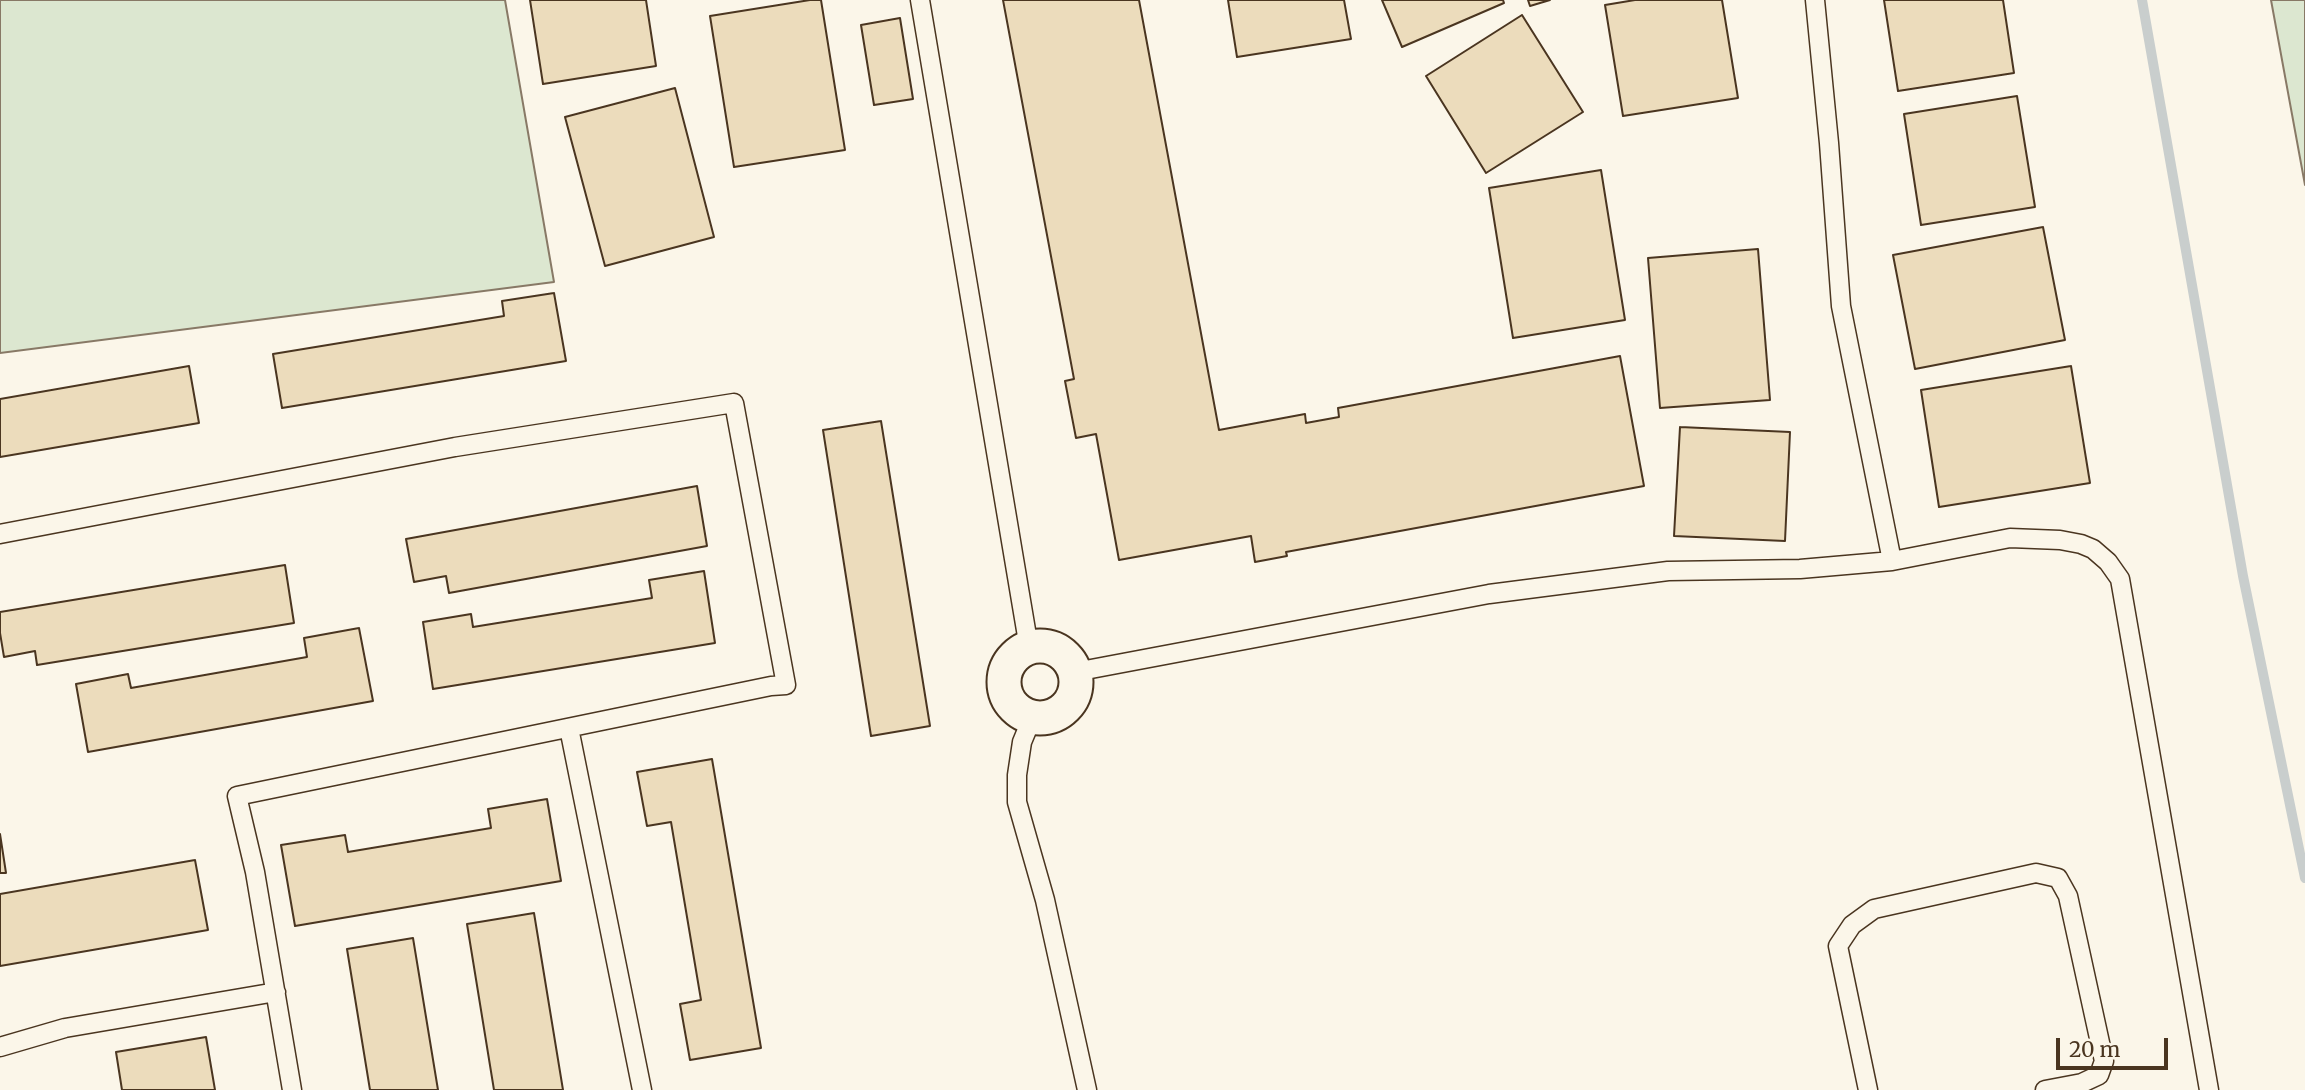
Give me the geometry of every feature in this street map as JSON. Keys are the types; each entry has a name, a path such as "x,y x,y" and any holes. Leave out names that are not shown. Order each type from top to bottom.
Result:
{"street":[{"path":"1029,648 1052,648 1070,662 1075,673 1073,697 1066,708 1056,715 1031,718 1012,706 1006,695 1005,672 1010,661 1029,648"}],"lane":[{"path":"920,0 1029,648"},
{"path":"1815,0 1841,306 1892,561"},
{"path":"0,534 455,447 734,402 786,685 237,796 255,872 292,1090"},
{"path":"1075,673 1489,594 1668,571 1800,569 1892,561 2010,538 2060,540 2093,549 2108,562 2120,579 2209,1090"},
{"path":"1031,718 1022,742 1017,775 1017,802 1045,900 1087,1090"},
{"path":"569,728 642,1090"},
{"path":"1868,1090 1838,946 1852,925 1874,909 2036,873 2058,878 2068,896 2104,1061 2099,1075 2082,1083 2045,1090"},
{"path":"0,1047 65,1028 276,992"}],"green space":[{"path":"0,0 505,0 554,282 0,353"},
{"path":"2271,0 2305,0 2305,185"}],"building":[{"path":"530,0 646,0 656,66 543,84"},
{"path":"821,0 845,150 734,167 710,16"},
{"path":"1003,0 1139,0 1219,430 1305,414 1306,423 1339,417 1338,408 1620,356 1644,486 1286,552 1287,556 1255,562 1251,536 1119,560 1096,434 1076,438 1065,381 1074,379"},
{"path":"1228,0 1344,0 1351,39 1237,57"},
{"path":"1382,0 1503,0 1504,3 1402,47"},
{"path":"1528,0 1550,0 1530,6"},
{"path":"1635,0 1722,0 1738,98 1623,116 1605,5"},
{"path":"1884,0 2003,0 2014,73 1898,91"},
{"path":"1522,15 1583,112 1486,173 1426,76"},
{"path":"900,18 913,99 874,105 861,25"},
{"path":"675,88 714,237 605,266 565,117"},
{"path":"2017,96 2035,207 1921,225 1904,114"},
{"path":"1601,170 1625,320 1513,338 1489,188"},
{"path":"2043,227 2065,340 1915,369 1893,255"},
{"path":"1758,249 1770,400 1660,408 1648,258"},
{"path":"554,293 566,361 282,408 273,354 504,316 502,301"},
{"path":"189,366 199,423 0,457 0,399"},
{"path":"2071,366 2090,483 1939,507 1921,390"},
{"path":"881,421 930,726 871,736 823,430"},
{"path":"1680,427 1790,432 1785,541 1674,536"},
{"path":"697,486 707,546 449,593 446,576 414,582 406,539"},
{"path":"285,565 294,623 37,665 35,651 4,657 0,612"},
{"path":"704,571 715,643 433,689 423,622 471,614 473,627 652,598 649,580"},
{"path":"359,628 373,701 88,752 76,684 128,674 131,688 307,657 304,638"},
{"path":"712,759 761,1048 690,1060 680,1004 701,1000 671,822 647,826 637,772"},
{"path":"547,799 561,881 295,926 281,845 345,835 348,852 491,828 488,809"},
{"path":"0,834 6,873 0,873"},
{"path":"195,860 208,930 0,966 0,894"},
{"path":"534,913 563,1090 494,1090 467,924"},
{"path":"413,938 438,1090 370,1090 347,949"},
{"path":"206,1037 215,1090 122,1090 116,1052"}],"waterway":[{"path":"2142,0 2243,576 2305,878"}]}
